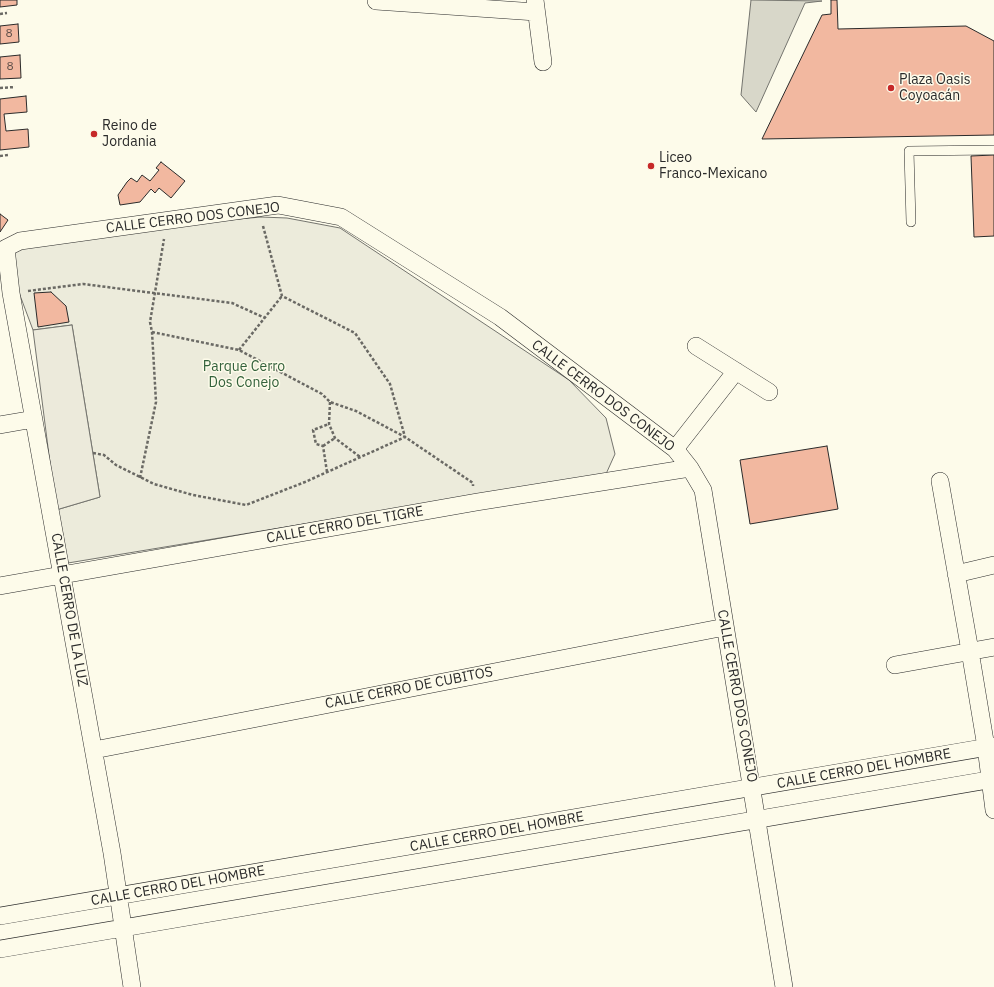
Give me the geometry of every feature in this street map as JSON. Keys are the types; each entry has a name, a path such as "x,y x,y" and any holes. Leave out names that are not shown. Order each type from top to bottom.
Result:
{"street":[{"path":"376,1 536,6 543,62"},
{"name":"CALLE CERRO DOS CONEJO","path":"20,241 278,205 341,217 500,318 675,449 690,468 703,490 784,987"},
{"name":"CALLE CERRO DE LA LUZ","path":"20,241 6,248 11,293 94,750 119,897 122,928 132,987"},
{"path":"696,346 769,392"},
{"path":"675,449 736,371"},
{"path":"0,425 34,419"},
{"name":"CALLE CERRO DEL TIGRE","path":"0,586 476,502 690,468"},
{"path":"940,481 970,651 990,747 994,810"},
{"path":"956,574 994,565"},
{"name":"CALLE CERRO DE CUBITOS","path":"94,750 725,627"},
{"path":"895,665 994,647"},
{"name":"CALLE CERRO DEL HOMBRE","path":"0,916 119,897 990,747"},
{"path":"0,949 992,780"}],"lane":[{"path":"911,222 909,151 994,150"}],"path":[{"path":"0,14 7,13"},
{"path":"0,88 15,86"},
{"path":"0,156 8,155"},
{"path":"258,208 282,296 355,333 390,384 405,437"},
{"path":"140,478 156,402 152,332 150,322 165,233 164,221"},
{"path":"11,293 83,284 232,304 265,318"},
{"path":"239,350 282,296"},
{"path":"152,332 239,350 322,394 330,402 356,411 405,437 473,483 476,502"},
{"path":"330,402 328,424 335,438 361,457"},
{"path":"328,424 313,430 316,444 323,446 335,438"},
{"path":"93,453 104,455 116,465 154,484 193,495 246,505 327,472 405,437"},
{"path":"323,446 327,472"}],"green space":[{"name":"Parque Cerro Dos Conejo","path":"261,217 287,218 340,228 569,380 606,418 615,454 606,474 68,563 56,510 100,497 72,325 33,330 18,290 12,249 164,226"}],"shaded area":[{"path":"751,0 822,1 805,3 756,112 741,95"},
{"path":"72,325 100,497 56,510 33,330"}],"building":[{"path":"0,0 17,0 17,5 0,7"},
{"name":"Plaza Oasis Coyoacán","path":"831,0 837,0 838,29 966,26 994,41 994,135 762,139 822,15 831,14"},
{"path":"18,24 19,42 0,44 0,26"},
{"path":"20,55 21,78 0,79 0,57"},
{"path":"26,96 27,112 4,114 6,131 28,129 29,147 0,150 0,99"},
{"path":"994,155 994,236 974,237 971,156"},
{"path":"161,162 185,181 171,198 159,188 155,193 151,189 140,202 120,205 118,195 127,182 131,178 137,182 142,175 150,181 159,170 156,168"},
{"path":"0,214 8,220 0,232"},
{"path":"51,292 66,306 69,322 38,327 34,293"},
{"path":"827,446 838,509 750,524 740,460"}],"place":[{"name":"Plaza Oasis Coyoacán","path":"891,88"},
{"name":"Reino de Jordania","path":"94,134"},
{"name":"Liceo Franco-Mexicano","path":"651,166"}]}
